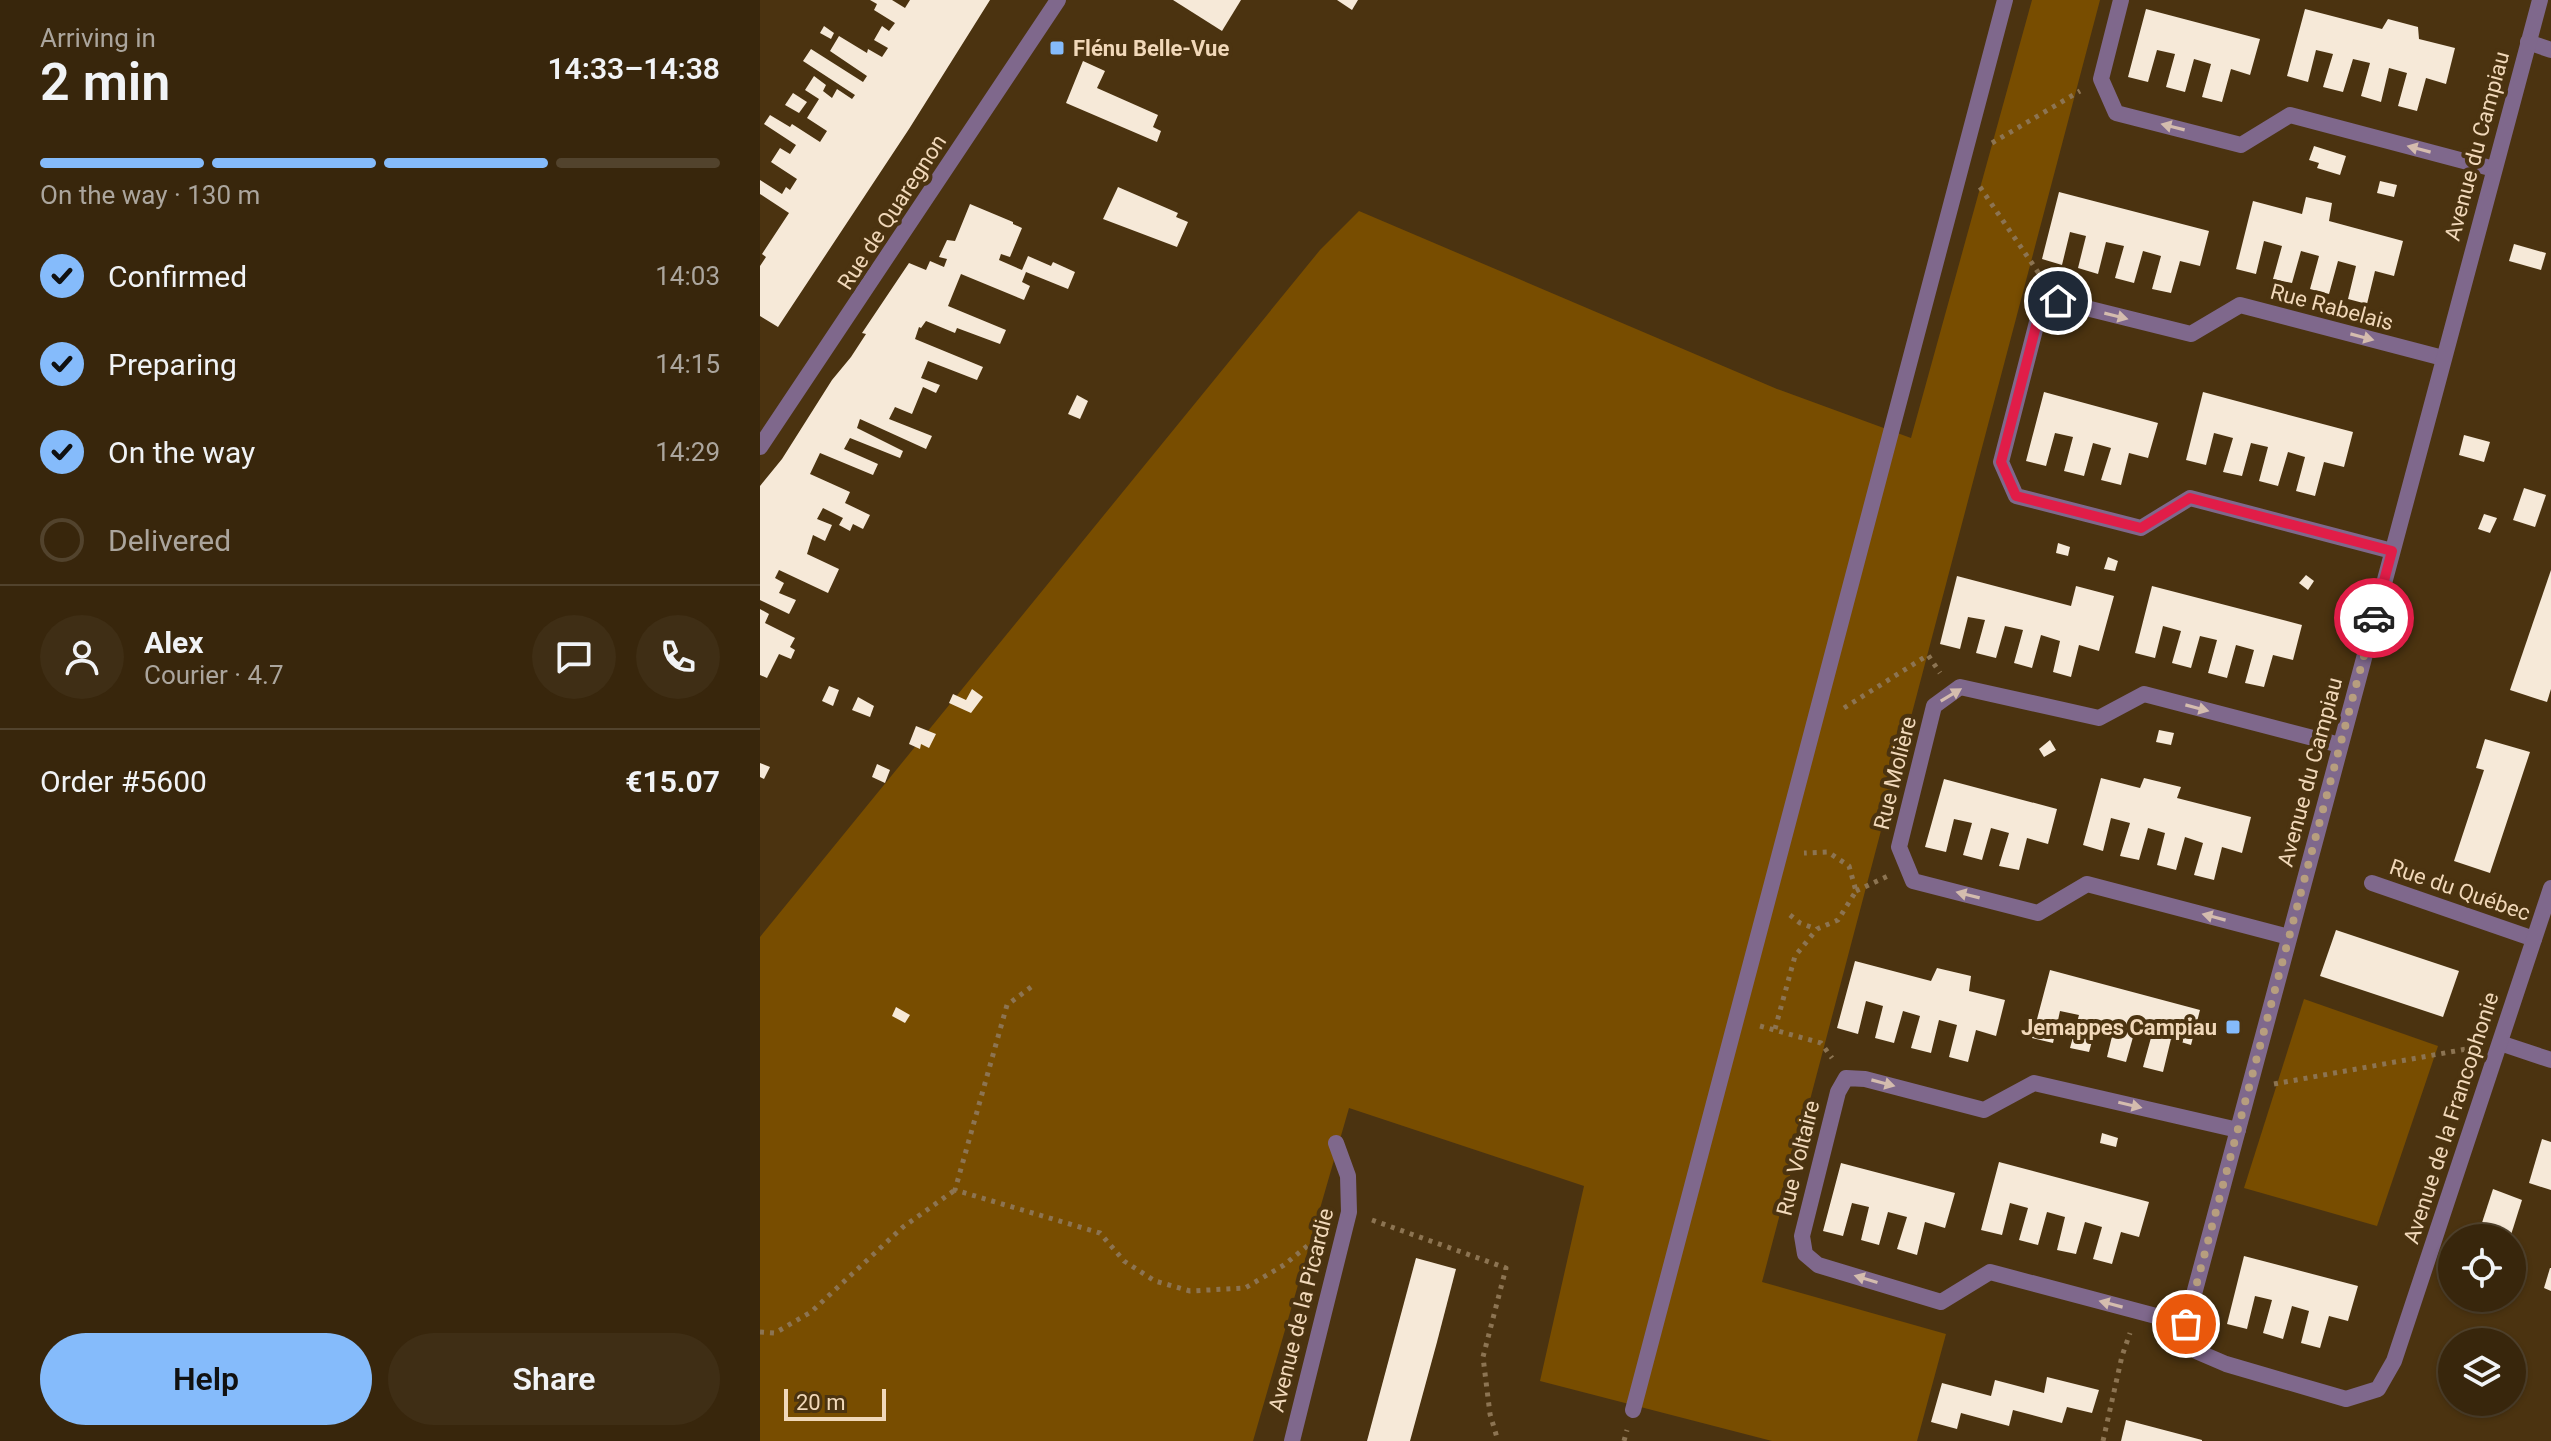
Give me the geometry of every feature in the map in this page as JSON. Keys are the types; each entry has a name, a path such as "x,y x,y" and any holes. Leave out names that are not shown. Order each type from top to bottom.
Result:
{"street":[{"name":"Rue de Quaregnon","path":"760,447 1058,0"},
{"path":"1633,1410 2005,0"},
{"path":"2121,0 2101,79 2116,113 2241,145 2290,115 2494,169"},
{"name":"Avenue du Campiau","path":"2186,1324 2540,0"},
{"path":"2528,42 2551,50"},
{"path":"2058,301 2037,322 2001,462 2016,496 2141,528 2190,498 2392,551"},
{"name":"Rue Rabelais","path":"2058,301 2191,334 2240,305 2443,358"},
{"path":"1953,692 1960,687 2099,718 2144,694 2340,745"},
{"name":"Rue Molière","path":"1953,692 1934,706 1899,847 1913,881 2038,913 2087,884 2289,937"},
{"name":"Rue du Québec","path":"2372,883 2534,939"},
{"name":"Avenue de la Francophonie","path":"2186,1324 2198,1352 2226,1364 2346,1399 2378,1389 2394,1361 2551,888"},
{"path":"2500,1043 2551,1060"},
{"name":"Rue Voltaire","path":"2186,1324 1990,1272 1941,1302 1818,1265 1805,1254 1802,1236 1838,1092 1846,1078 1865,1079 1984,1110 2034,1083 2238,1130"},
{"name":"Avenue de la Picardie","path":"1292,1441 1349,1212 1348,1176 1336,1143"}],"path":[{"path":"2058,301 1962,161 2101,79"},
{"path":"1813,728 1928,655 1953,692"},
{"path":"1775,1029 1795,956 1817,929 1838,920 1856,891 1849,866 1828,852 1798,854 1776,868"},
{"path":"760,1332 775,1333 811,1312 903,1227 955,1190 1007,1005 1031,987"},
{"path":"1736,1020 1821,1043 1846,1078"},
{"path":"2249,1089 2500,1043"},
{"path":"955,1190 1100,1233 1124,1261 1155,1281 1190,1291 1245,1288 1284,1265 1349,1212 1506,1268 1483,1357 1490,1414 1498,1441"},
{"path":"2103,1441 2122,1356"}],"shaded area":[{"path":"2032,0 2100,0 1762,1282 1946,1334 1917,1441 1772,1441 1540,1381 1584,1186 1349,1108 1253,1441 760,1441 760,937 1320,250 1359,211 1777,389 1911,438"},
{"path":"2304,999 2438,1046 2377,1226 2244,1188"}],"building":[{"path":"870,0 892,0 905,8 910,0 990,0 778,327 760,316 760,266 766,257 762,254 789,213 760,194 760,180 782,194 786,187 790,190 797,179 771,162 780,148 790,154 796,145 764,124 770,115 790,127 792,124 820,142 827,131 807,118 819,99 805,90 814,76 826,85 823,91 832,98 837,89 852,99 855,95 803,61 811,49 863,82 867,76 830,51 839,36 867,53 868,49 882,57 888,48 874,40 882,26 889,31 895,23 874,10 877,4"},
{"path":"1173,0 1241,0 1222,31"},
{"path":"1337,0 1358,0 1352,10"},
{"path":"2146,9 2260,39 2250,75 2231,69 2222,102 2202,97 2211,64 2194,59 2185,92 2166,87 2175,54 2157,50 2148,82 2128,77"},
{"path":"2305,9 2382,29 2388,19 2418,27 2419,39 2455,48 2446,84 2426,78 2417,111 2398,106 2407,73 2389,68 2381,102 2361,96 2370,63 2353,59 2343,92 2323,87 2333,54 2316,50 2308,82 2287,76"},
{"path":"824,26 834,33 831,39 820,33"},
{"path":"1083,61 1105,71 1097,88 1158,115 1153,127 1161,131 1157,142 1066,103"},
{"path":"793,93 807,102 799,113 785,105"},
{"path":"2314,146 2346,156 2340,175 2317,168 2319,163 2309,160"},
{"path":"2380,181 2397,185 2394,197 2377,193"},
{"path":"1118,187 1178,213 1176,217 1188,222 1177,247 1103,219"},
{"path":"2059,192 2209,231 2200,266 2180,261 2171,293 2152,289 2161,256 2143,251 2134,283 2115,278 2124,246 2106,242 2098,274 2078,268 2086,236 2070,232 2062,265 2042,259"},
{"path":"2306,197 2332,203 2329,221 2403,241 2394,276 2375,271 2367,304 2348,299 2356,266 2338,261 2329,294 2310,289 2319,256 2301,251 2292,283 2273,279 2282,246 2264,241 2256,274 2236,269 2253,201 2302,214"},
{"path":"970,204 1022,228 1010,257 1001,254 999,260 1022,270 1028,256 1051,266 1053,262 1075,272 1068,289 1026,272 1022,282 1030,286 1024,300 961,274 948,306 1006,330 1000,344 957,328 955,333 926,321 919,327 915,339 983,367 977,380 928,361 921,378 940,385 936,393 923,387 912,414 895,407 889,419 932,436 926,449 860,419 857,428 903,451 900,458 850,438 844,449 878,464 873,475 820,453 810,474 850,492 845,503 870,515 863,529 853,524 850,531 839,525 843,518 823,508 817,519 832,525 825,541 813,535 807,554 839,569 828,593 779,570 775,578 784,583 779,593 796,600 789,614 760,600 760,486 782,459 832,380 851,357 866,334 862,333 909,263 926,270 930,261 944,267 947,259 939,257 947,240 955,241"},
{"path":"2514,244 2546,253 2541,270 2509,261"},
{"path":"2044,392 2158,423 2148,458 2129,453 2121,485 2101,480 2111,448 2093,443 2084,476 2064,471 2073,437 2055,433 2046,466 2026,461"},
{"path":"2203,392 2353,432 2344,467 2324,462 2315,496 2296,491 2305,457 2288,452 2278,486 2259,481 2268,447 2251,443 2242,476 2223,472 2233,438 2214,433 2206,465 2186,460"},
{"path":"1077,395 1088,401 1080,419 1068,414"},
{"path":"2464,435 2490,442 2484,462 2459,455"},
{"path":"2524,488 2546,495 2535,527 2513,520"},
{"path":"2484,514 2497,518 2490,533 2478,529"},
{"path":"2058,543 2070,547 2068,556 2056,553"},
{"path":"2108,557 2118,561 2115,571 2104,569"},
{"path":"2551,570 2551,689 2547,702 2510,690"},
{"path":"2306,575 2314,581 2308,590 2299,583"},
{"path":"1957,576 2071,606 2076,586 2114,596 2099,651 2079,645 2071,677 2053,672 2060,641 2041,635 2032,668 2014,663 2023,630 2005,626 1996,658 1976,653 1985,620 1968,617 1960,649 1940,644"},
{"path":"2152,586 2302,625 2293,660 2273,655 2264,687 2245,683 2254,650 2236,645 2227,678 2208,673 2217,640 2200,636 2191,668 2172,663 2181,631 2163,626 2155,658 2135,653"},
{"path":"760,609 769,614 765,623 795,638 790,647 795,650 791,659 779,654 767,678 760,675"},
{"path":"829,686 839,690 833,706 822,701"},
{"path":"972,689 983,697 971,713 949,703 953,694 966,700"},
{"path":"858,697 874,706 870,717 852,710"},
{"path":"916,726 936,734 929,748 921,744 920,749 909,744"},
{"path":"2159,730 2174,733 2171,745 2156,742"},
{"path":"2485,739 2530,752 2490,873 2454,861 2484,770 2476,768"},
{"path":"2050,740 2056,750 2044,757 2039,749"},
{"path":"760,763 770,767 764,779 760,777"},
{"path":"877,764 890,770 885,783 872,777"},
{"path":"2101,778 2140,788 2144,778 2181,787 2177,798 2251,817 2242,853 2222,847 2214,880 2194,875 2203,843 2185,837 2176,870 2157,865 2165,833 2148,828 2139,860 2120,856 2130,823 2111,818 2103,851 2083,845"},
{"path":"1944,779 2057,809 2048,844 2027,838 2019,870 1999,866 2009,833 1991,828 1982,860 1963,855 1972,823 1954,819 1946,852 1925,847"},
{"path":"2336,930 2459,971 2443,1017 2320,976"},
{"path":"1855,961 1931,981 1937,968 1971,976 1969,991 2005,1000 1996,1036 1976,1030 1968,1062 1949,1057 1957,1025 1939,1020 1931,1053 1911,1048 1920,1016 1903,1011 1894,1043 1875,1038 1883,1006 1866,1001 1858,1034 1837,1028"},
{"path":"2050,970 2200,1010 2191,1045 2171,1039 2163,1072 2143,1067 2152,1034 2135,1030 2126,1062 2107,1057 2115,1024 2098,1020 2089,1052 2070,1048 2079,1015 2060,1011 2053,1043 2032,1038"},
{"path":"896,1007 910,1015 905,1023 892,1016"},
{"path":"2102,1133 2118,1138 2116,1147 2100,1143"},
{"path":"2542,1139 2551,1142 2551,1190 2529,1183"},
{"path":"1999,1162 2149,1202 2139,1237 2121,1232 2112,1264 2093,1259 2102,1227 2085,1222 2076,1254 2057,1250 2065,1217 2047,1212 2038,1245 2019,1240 2028,1208 2010,1203 2002,1235 1981,1230"},
{"path":"1841,1163 1955,1193 1945,1228 1925,1222 1917,1255 1897,1249 1907,1217 1888,1212 1879,1245 1861,1240 1869,1207 1852,1203 1843,1236 1823,1231"},
{"path":"2493,1189 2522,1200 2514,1224 2482,1224"},
{"path":"2244,1256 2358,1286 2348,1321 2329,1316 2320,1348 2301,1343 2309,1311 2292,1306 2283,1339 2263,1333 2272,1300 2255,1296 2247,1329 2227,1324"},
{"path":"1416,1258 1456,1269 1437,1342 1410,1441 1367,1441"},
{"path":"2551,1268 2551,1291 2544,1288"},
{"path":"2047,1377 2099,1390 2092,1413 2067,1407 2062,1423 2013,1410 2009,1426 1961,1413 1957,1429 1931,1422 1942,1383 1991,1396 1995,1380 2044,1393"},
{"path":"2126,1420 2202,1440 2202,1441 2121,1441"}],"way so far":[{"path":"2186,1324 2374,618"}],"place":[{"name":"Flénu Belle-Vue","path":"1057,48"},
{"name":"Jemappes Campiau","path":"2233,1027"}],"route":[{"path":"2058,301 2037,322 2001,462 2016,496 2141,528 2190,498 2392,551 2374,618"}]}
